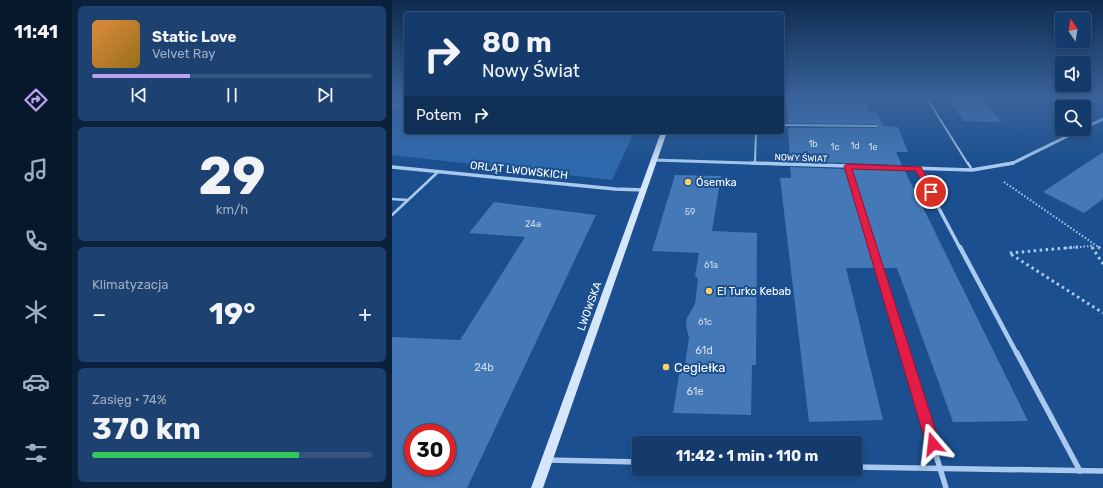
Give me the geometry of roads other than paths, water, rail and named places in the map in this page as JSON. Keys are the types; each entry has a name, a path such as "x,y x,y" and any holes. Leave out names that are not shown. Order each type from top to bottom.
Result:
{"main road":[{"name":"LWOWSKA","path":"537,488 663,134"}],"street":[{"name":"NOWY ŚWIAT","path":"1091,125 1101,120"},
{"name":"NOWY ŚWIAT","path":"654,160 972,170 1013,163 1069,136"},
{"path":"847,166 946,488"},
{"name":"ORLĄT LWOWSKICH","path":"392,167 616,189 644,190"},
{"path":"918,169 1080,471"},
{"path":"547,460 632,462"},
{"path":"862,467 1103,471"}],"lane":[{"path":"940,120 972,170"},
{"path":"784,125 876,126"},
{"path":"755,163 756,134"},
{"path":"392,215 439,171"},
{"path":"392,199 407,200"}],"place":[{"name":"Ósemka","path":"688,182"},
{"name":"El Turko Kebab","path":"709,291"},
{"name":"Cegiełka","path":"666,367"}]}
